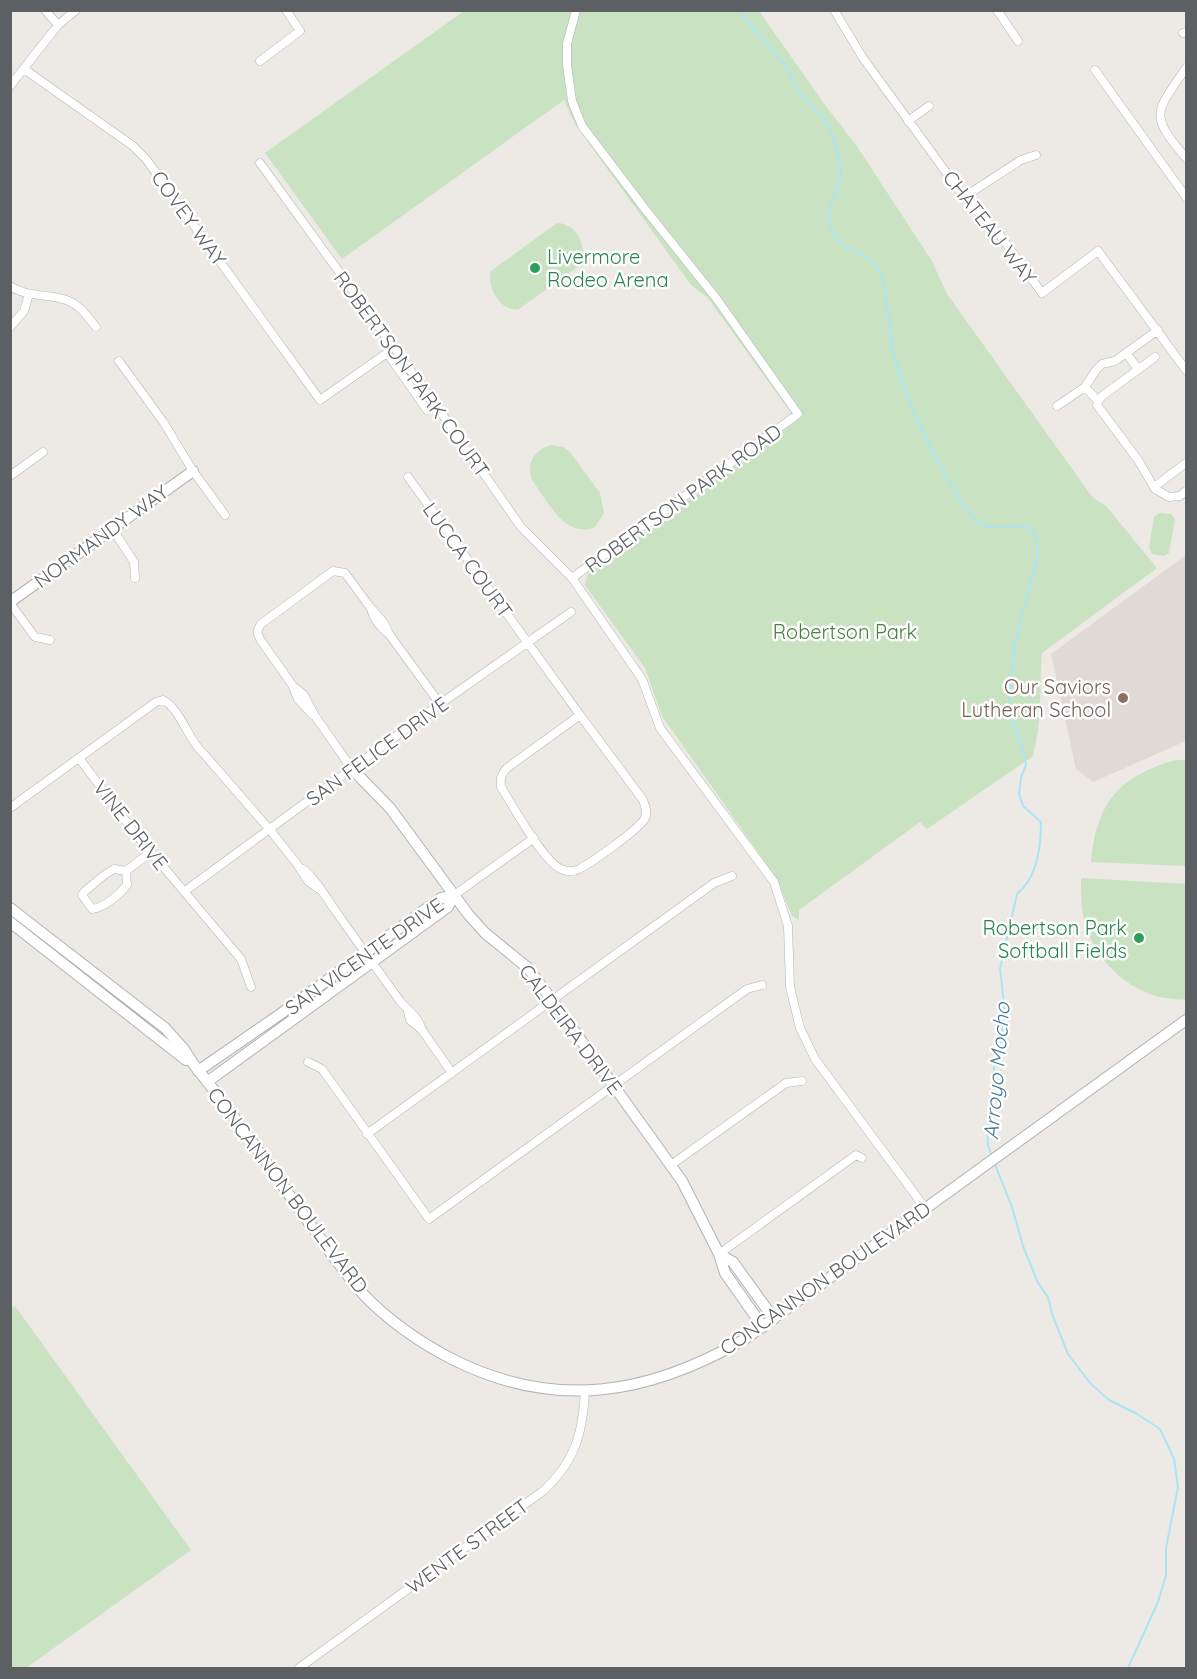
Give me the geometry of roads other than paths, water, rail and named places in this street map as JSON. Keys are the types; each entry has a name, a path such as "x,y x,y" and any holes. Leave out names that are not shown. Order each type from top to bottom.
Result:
{"main road":[{"name":"NORMANDY WAY","path":"10,603 193,471"},
{"name":"CALDEIRA DRIVE","path":"352,769 390,808 453,896 485,933 528,968 552,1000 671,1165 693,1201 719,1254 725,1273 763,1327"},
{"name":"SAN VICENTE DRIVE","path":"196,1068 441,898 453,896"},
{"name":"SAN VICENTE DRIVE","path":"207,1082 448,907 453,896"},
{"name":"CONCANNON BOULEVARD","path":"10,908 146,1011 165,1028 183,1048 343,1270 384,1315 409,1335 472,1369 504,1381 540,1388 585,1390 641,1383 696,1365 728,1349 763,1327 1186,1020"},
{"name":"CONCANNON BOULEVARD","path":"10,922 196,1068"},
{"name":"CALDEIRA DRIVE","path":"719,1254 733,1262 774,1318"}],"street":[{"path":"45,10 58,25"},
{"path":"10,86 58,25 76,10"},
{"path":"260,61 300,31 286,10"},
{"name":"ROBERTSON PARK ROAD","path":"576,10 567,44 567,64 572,101 582,126 645,210 716,298 798,414 573,578 642,679 660,728 774,882 788,926 790,987 800,1028 815,1059 925,1208"},
{"path":"997,10 1018,40"},
{"name":"CHATEAU WAY","path":"838,12 863,58 908,121 964,197 999,234 1042,293 1098,251 1186,370"},
{"path":"1186,68 1163,102 1160,119 1162,128 1186,158"},
{"name":"COVEY WAY","path":"24,69 133,146 146,159 320,400 387,353 427,410"},
{"path":"1095,70 1186,196"},
{"path":"908,121 929,106"},
{"path":"964,197 1021,160 1036,154"},
{"name":"ROBERTSON PARK COURT","path":"260,163 521,527 573,578"},
{"path":"10,286 29,294 69,301 79,308 96,327"},
{"path":"10,327 24,311 29,294"},
{"path":"1057,406 1085,387 1102,364 1115,361 1158,330"},
{"path":"1126,353 1138,369"},
{"path":"1098,401 1155,357"},
{"path":"119,361 165,423 193,471 225,515"},
{"path":"1085,387 1098,401 1099,409 1132,451 1154,487 1168,497 1180,496 1186,491"},
{"path":"10,476 44,452"},
{"path":"1154,487 1186,463"},
{"name":"LUCCA COURT","path":"408,477 580,715"},
{"path":"112,528 134,562 135,578"},
{"path":"352,769 315,716 298,699 293,686 258,635 261,624 333,571 345,573 384,623 389,634 441,704"},
{"path":"10,603 35,637 50,640"},
{"name":"SAN FELICE DRIVE","path":"185,891 571,612"},
{"path":"10,808 156,702 163,700 170,705 192,737 201,743 204,754 270,830 308,881 320,889 408,1011 420,1023 422,1030 453,1073"},
{"path":"580,715 643,800 646,816 624,837 584,866 572,871 560,869 553,863 501,787 502,774 507,768 580,715"},
{"name":"VINE DRIVE","path":"79,758 117,810 241,959 251,987"},
{"path":"453,896 534,838"},
{"path":"126,872 151,852"},
{"path":"114,869 126,872 127,885 123,890 96,909 92,909 82,896 84,892 114,869"},
{"path":"367,1134 714,883 732,876"},
{"path":"308,1062 322,1069 429,1219 747,989 762,985"},
{"path":"671,1165 786,1083 802,1081"},
{"path":"719,1254 856,1155 862,1158"},
{"name":"WENTE STREET","path":"299,1668 554,1481 565,1467 576,1444 582,1425 585,1390"}],"waterway":[{"name":"Arroyo Mocho","path":"739,10 785,66 798,91 821,115 830,129 841,173 830,208 830,224 838,240 871,261 881,274 897,367 912,409 937,460 975,520 990,527 1027,528 1033,533 1037,543 1037,559 1016,638 1009,694 1010,715 1026,765 1021,777 1019,794 1023,806 1041,822 1041,831 1039,851 1033,871 1017,894 1000,969 1005,1012 1002,1035 994,1064 994,1099 987,1131 992,1157"},
{"name":"Arroyo Mocho","path":"994,1162 1012,1207 1023,1246 1038,1283 1048,1297 1052,1314 1068,1354 1090,1383 1109,1400 1160,1429 1174,1459 1178,1487 1166,1548 1166,1575 1158,1602 1128,1668"}],"place":[{"name":"Livermore Rodeo Arena","path":"535,268"},
{"name":"Our Saviors Lutheran School","path":"1123,698"},
{"name":"Robertson Park Softball Fields","path":"1139,938"}],"park label":[{"name":"Robertson Park","path":"845,631"}]}
